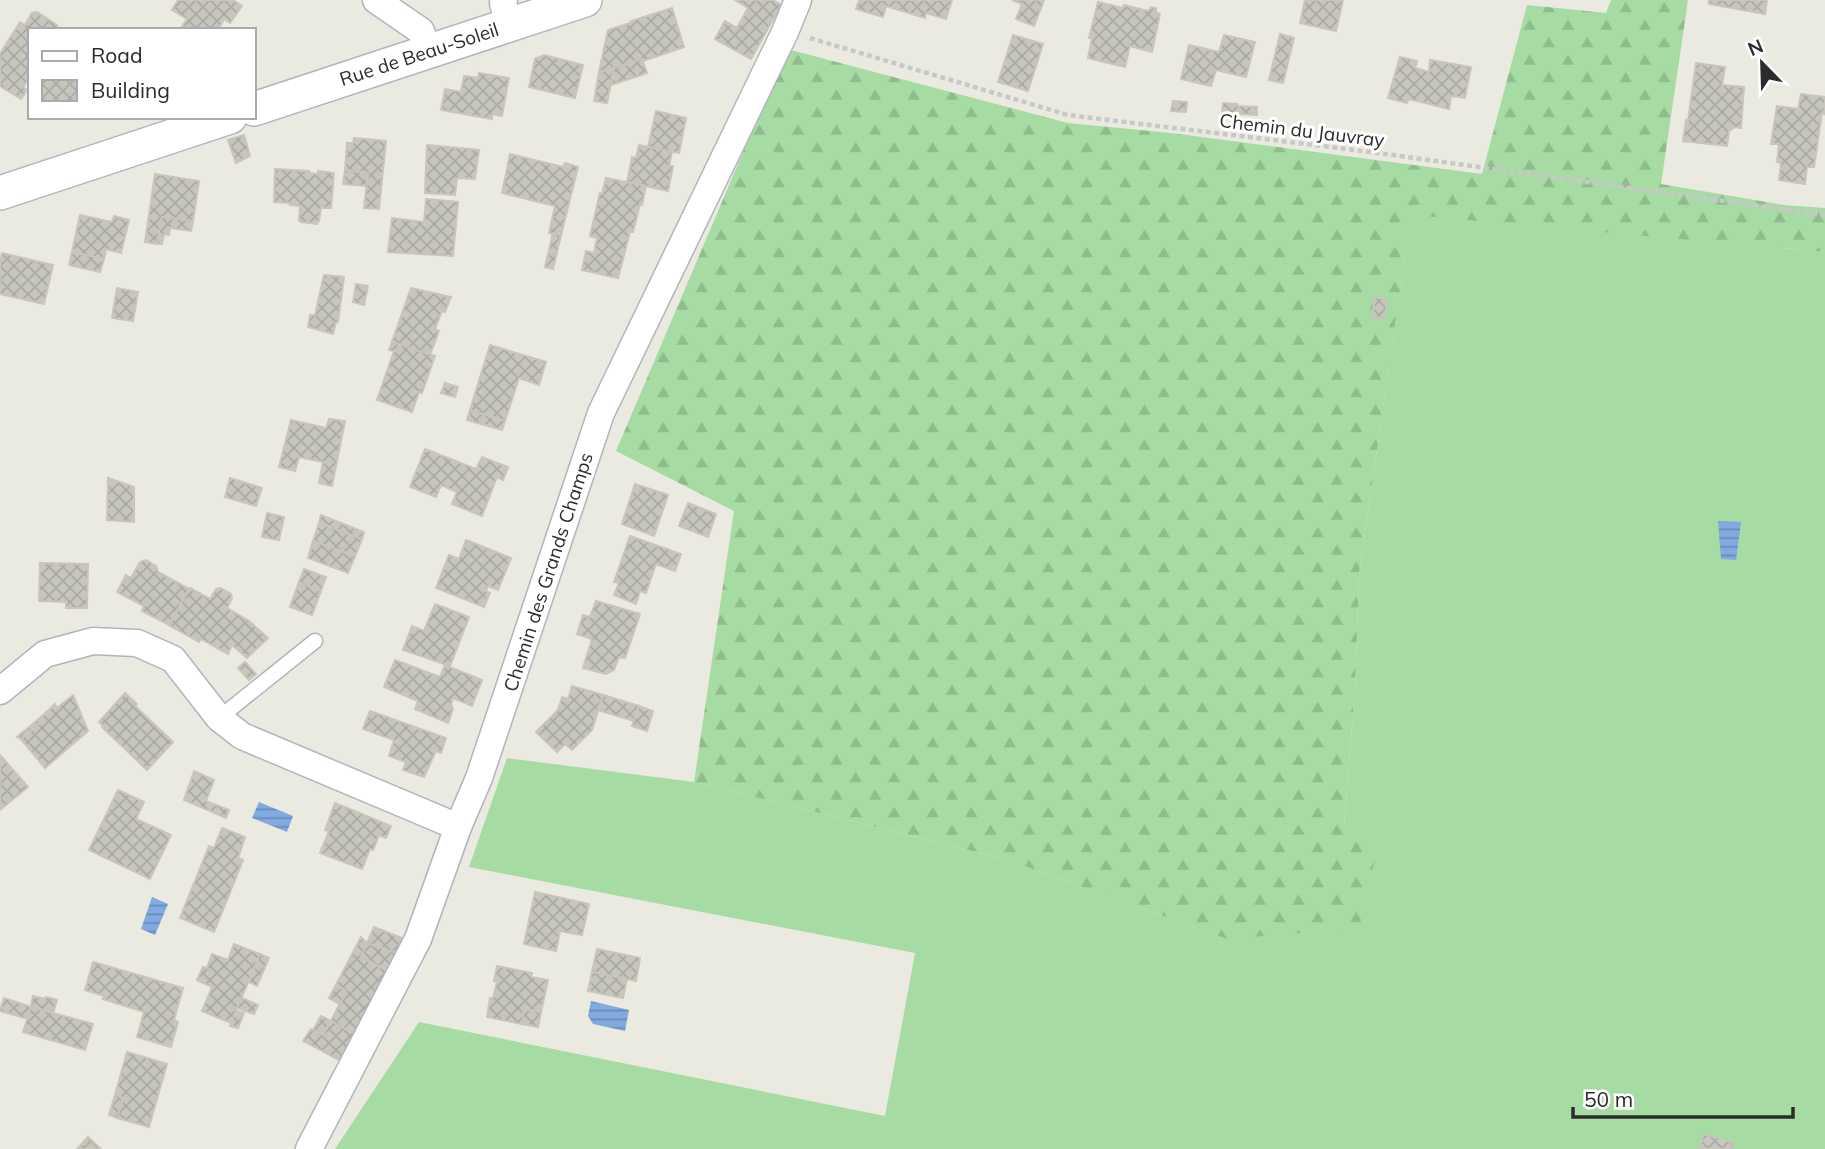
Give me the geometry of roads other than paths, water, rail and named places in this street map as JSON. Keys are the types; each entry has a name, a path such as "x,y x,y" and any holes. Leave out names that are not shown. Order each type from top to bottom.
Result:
{"street":[{"path":"376,0 421,31 428,51"},
{"name":"Rue de Beau-Soleil","path":"256,108 428,51 506,12 585,0"},
{"name":"Chemin des Grands Champs","path":"309,1149 418,939 458,827 479,778 601,414 798,0"},
{"path":"0,193 224,119"},
{"path":"0,691 45,654 93,641 137,643 173,659 219,718 242,736 458,827"}],"lane":[{"path":"219,718 315,641"}],"water":[{"path":"1718,521 1741,522 1736,560 1721,559"},
{"path":"259,802 293,816 287,832 252,818"},
{"path":"152,897 168,904 155,935 141,929"},
{"path":"591,1001 629,1010 625,1031 593,1024 588,1016"}]}
